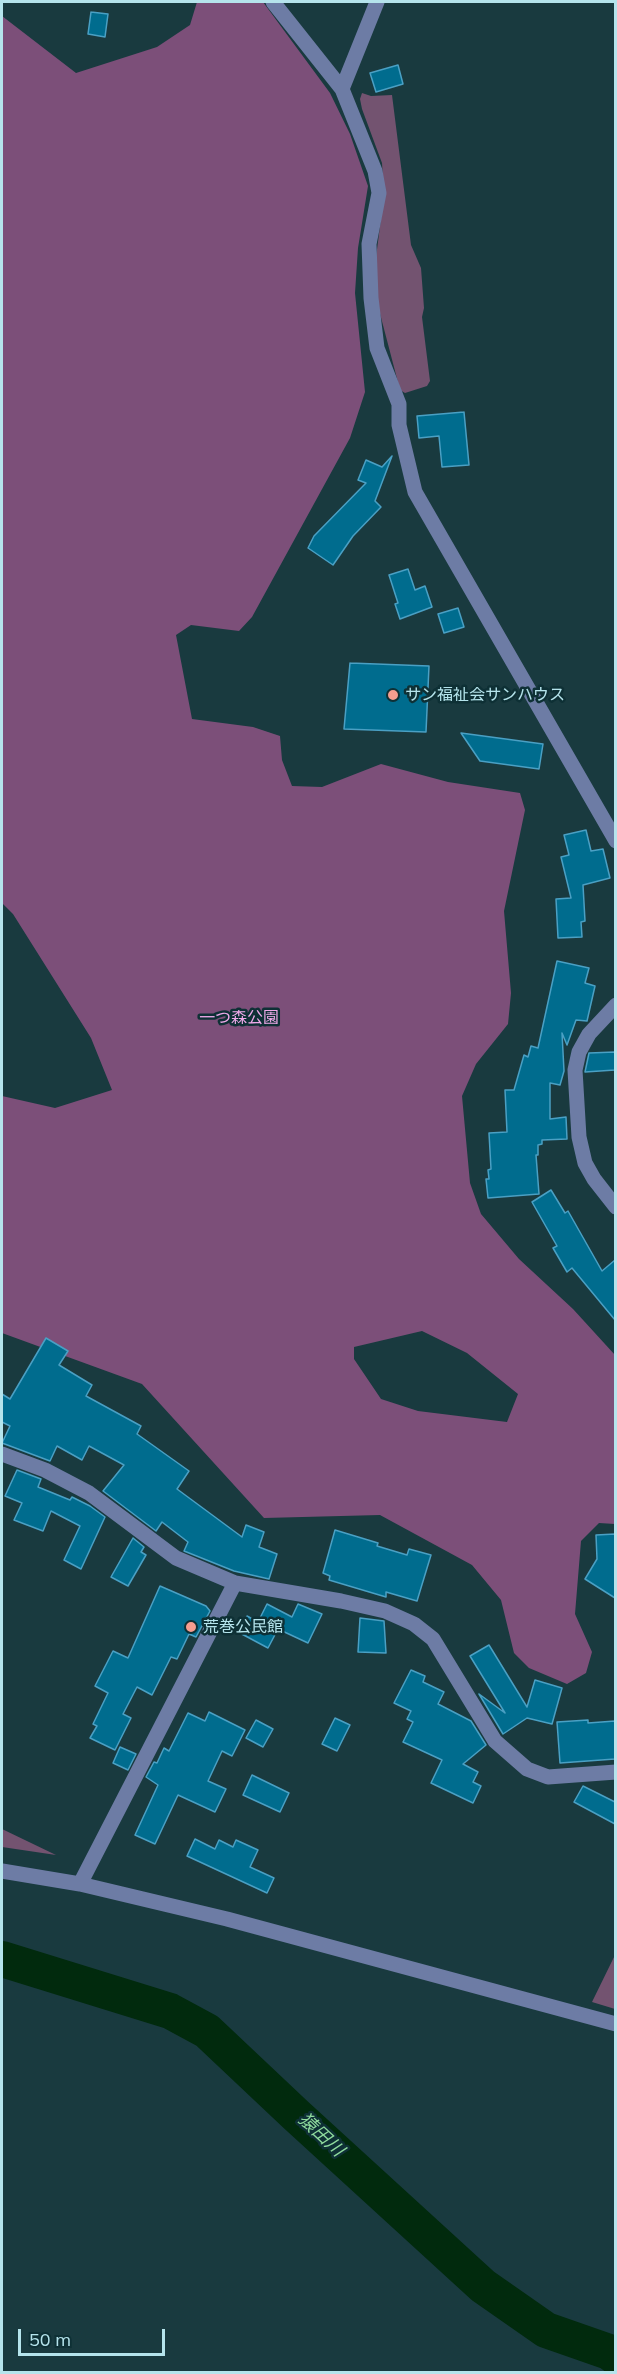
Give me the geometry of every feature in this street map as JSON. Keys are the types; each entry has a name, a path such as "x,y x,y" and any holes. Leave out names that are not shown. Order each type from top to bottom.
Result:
{"street":[{"path":"273,2 342,89 369,155 379,193 369,244 370,298 378,348 399,404 399,426 415,492 615,841"},
{"path":"342,89 377,2"},
{"path":"615,1005 589,1034 579,1052 575,1070 579,1137 585,1162 594,1179 615,1207"},
{"path":"2,1454 45,1470 89,1493 176,1558 235,1583 374,1608 414,1624 433,1639 495,1741 526,1769 548,1777 615,1772"},
{"path":"80,1884 235,1583"},
{"path":"2,1871 80,1884 227,1919 615,2024"}],"shaded area":[{"path":"362,93 371,96 392,95 411,245 421,268 424,308 422,317 430,381 427,386 405,393 400,390 378,306 375,265 384,195 382,163 362,109 360,99"},
{"path":"2,1829 56,1855 2,1847"},
{"path":"615,1955 615,2009 592,2002"}],"green space":[{"name":"一つ森公園","path":"197,2 263,2 330,93 350,134 368,186 358,248 355,293 365,392 350,438 252,617 239,631 191,625 176,635 192,719 253,727 280,736 282,760 292,786 322,787 381,764 448,782 520,793 525,810 504,911 511,993 508,1024 476,1064 462,1096 470,1183 481,1214 519,1259 573,1309 615,1355 615,1524 599,1523 581,1541 575,1614 592,1652 586,1673 567,1684 529,1668 514,1653 501,1600 472,1565 380,1515 264,1518 142,1384 2,1333 2,1096 55,1108 112,1090 91,1038 13,914 2,903 2,16 76,73 157,47 190,25","holes":["422,1331 467,1353 518,1394 507,1422 418,1411 381,1399 354,1359 354,1347"]}],"building":[{"path":"91,12 108,14 105,37 88,34"},
{"path":"398,65 403,84 376,92 370,73"},
{"path":"464,412 469,465 442,467 439,436 419,438 417,416"},
{"path":"392,456 375,501 381,507 353,536 333,565 308,548 314,536 366,483 358,480 366,460 382,467"},
{"path":"408,569 415,590 425,586 432,607 400,619 395,604 398,603 389,575"},
{"path":"458,608 464,627 444,633 438,614"},
{"name":"サン福祉会サンハウス","path":"350,663 429,666 426,732 344,729"},
{"path":"461,733 543,744 539,769 480,761"},
{"path":"586,830 591,851 603,849 610,878 583,885 585,921 581,922 582,937 558,938 556,899 571,898 561,857 569,855 564,835"},
{"path":"557,961 589,968 585,983 595,986 587,1021 576,1020 567,1045 562,1033 564,1071 560,1085 550,1083 550,1119 566,1117 567,1139 542,1140 542,1144 538,1145 538,1155 536,1155 539,1194 488,1198 486,1179 489,1179 488,1170 491,1169 489,1133 507,1132 505,1090 514,1090 524,1055 528,1057 531,1046 538,1048"},
{"path":"615,1052 615,1070 585,1072 589,1053"},
{"path":"551,1190 565,1213 568,1211 602,1271 615,1260 615,1320 572,1268 567,1272 553,1248 557,1246 532,1202"},
{"path":"46,1338 68,1351 59,1365 92,1385 86,1396 141,1426 137,1434 189,1471 177,1489 242,1537 246,1525 264,1532 259,1547 277,1554 269,1579 234,1571 184,1551 188,1542 162,1522 156,1531 103,1491 124,1465 89,1446 82,1460 57,1446 50,1461 2,1443 10,1426 2,1422 2,1394 10,1399"},
{"path":"17,1470 41,1479 38,1487 70,1500 72,1497 105,1517 81,1569 64,1560 80,1526 51,1511 43,1531 14,1520 22,1503 5,1496"},
{"path":"335,1530 378,1543 377,1546 407,1555 409,1549 431,1555 417,1601 386,1592 386,1597 329,1580 330,1576 323,1573"},
{"path":"615,1534 615,1598 585,1579 597,1559 596,1535"},
{"path":"133,1538 144,1547 141,1552 146,1555 128,1586 111,1577"},
{"path":"160,1586 206,1606 210,1611 196,1637 189,1634 177,1659 171,1657 152,1695 137,1687 123,1714 131,1718 115,1750 90,1738 97,1726 93,1724 108,1693 95,1686 113,1651 128,1658"},
{"path":"267,1604 292,1617 298,1604 322,1614 308,1643 278,1629 268,1648 238,1632 247,1616 258,1622"},
{"path":"360,1618 384,1621 386,1653 358,1652"},
{"path":"489,1645 527,1707 535,1680 562,1688 552,1724 527,1718 503,1734 479,1694 505,1713 470,1656"},
{"path":"411,1670 425,1676 423,1682 444,1692 438,1704 471,1721 486,1745 463,1764 478,1772 473,1782 481,1786 473,1803 431,1783 442,1760 403,1742 413,1722 407,1719 411,1711 394,1703"},
{"path":"209,1712 245,1730 232,1756 222,1751 208,1781 226,1789 215,1812 178,1795 155,1844 135,1835 158,1785 146,1777 154,1762 157,1763 164,1748 169,1751 188,1713 205,1721"},
{"path":"335,1718 350,1725 337,1751 322,1744"},
{"path":"256,1720 273,1729 263,1747 246,1738"},
{"path":"588,1720 588,1723 615,1721 615,1759 560,1763 557,1722"},
{"path":"120,1747 136,1754 128,1770 113,1763"},
{"path":"252,1775 289,1793 280,1812 243,1795"},
{"path":"583,1786 615,1802 615,1824 574,1802"},
{"path":"195,1839 215,1849 219,1840 233,1847 236,1840 258,1850 250,1867 274,1878 267,1893 187,1856"}],"waterway":[{"name":"猿田川","path":"2,1959 170,2011 207,2031 483,2286 546,2330 609,2352 616,2357"}],"place":[{"name":"サン福祉会サンハウス","path":"393,695"},
{"name":"荒巻公民館","path":"191,1627"}]}
